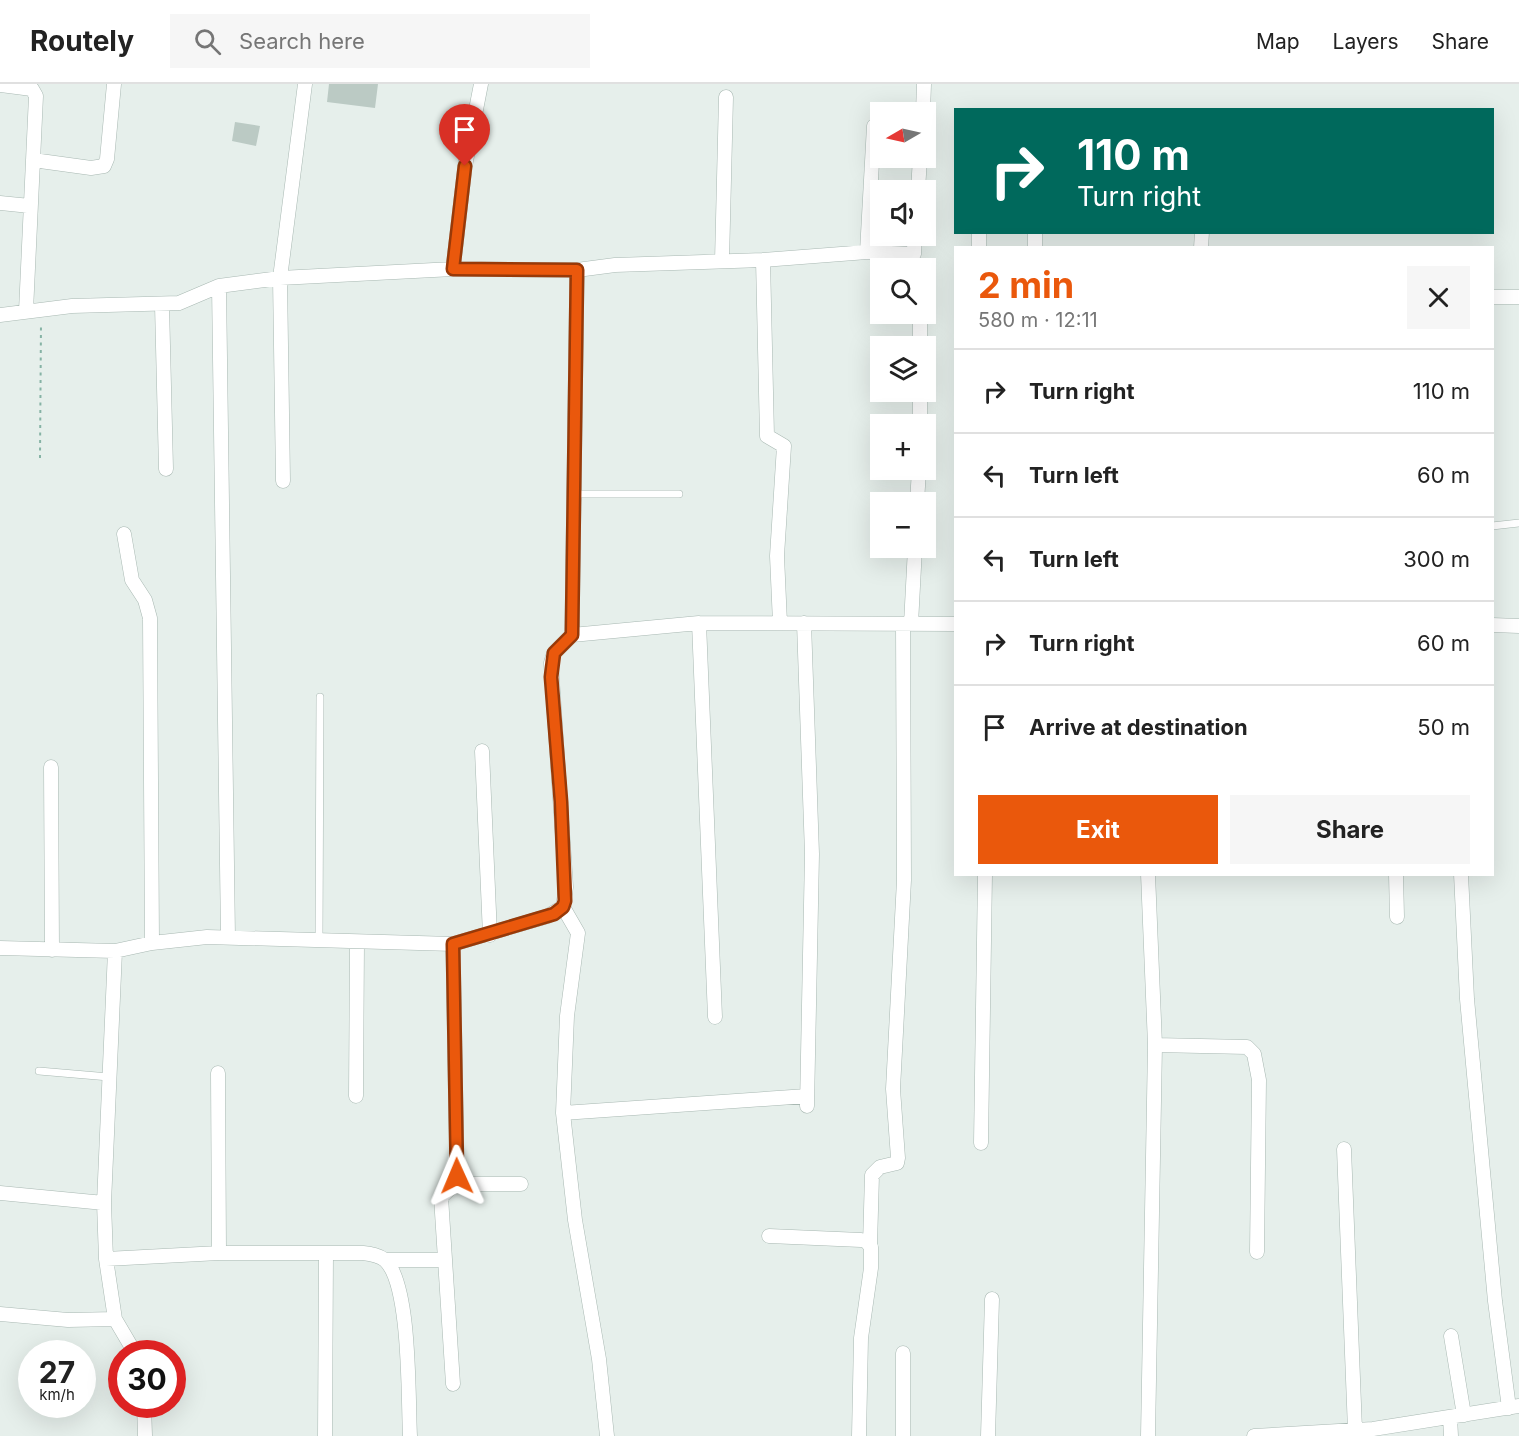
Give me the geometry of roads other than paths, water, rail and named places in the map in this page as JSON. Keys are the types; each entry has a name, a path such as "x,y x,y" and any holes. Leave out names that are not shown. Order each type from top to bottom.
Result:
{"street":[{"path":"33,160 91,168 104,166 107,159 114,84"},
{"path":"284,482 280,278 305,84"},
{"path":"453,269 465,166 481,84"},
{"path":"923,102 924,84"},
{"path":"0,85 35,92 26,311"},
{"path":"722,261 726,97"},
{"path":"867,252 872,168"},
{"path":"0,203 30,206"},
{"path":"0,315 41,310 162,305 193,299 219,286 280,278 453,269 577,270 615,265 763,260 867,252 914,254 914,246"},
{"path":"763,260 767,436 784,446 777,556 780,623"},
{"path":"572,635 577,270"},
{"path":"219,286 228,937"},
{"path":"1494,297 1519,297"},
{"path":"162,305 166,469"},
{"path":"124,534 132,580 145,600 150,618 152,943"},
{"path":"859,1436 861,1338 871,1268 872,1175 880,1167 897,1163 898,1158 893,1089 904,880 907,624 914,558"},
{"path":"699,623 715,1017"},
{"path":"607,1436 599,1359 575,1220 563,1113 567,1016 578,933 563,907 564,866 551,670 554,653 572,635 699,623 954,624"},
{"path":"563,1113 807,1101 812,854 804,624"},
{"path":"1494,625 1519,626"},
{"path":"482,751 490,935"},
{"path":"51,767 52,951"},
{"path":"981,1143 985,876"},
{"path":"1148,876 1155,1045 1148,1436"},
{"path":"1396,876 1396,916"},
{"path":"1254,1436 1355,1430 1373,1433 1514,1407 1495,1301 1467,999 1461,876"},
{"path":"0,950 115,951 187,938 228,937 453,944 490,935 554,914 563,907"},
{"path":"356,1096 357,942"},
{"path":"453,944 455,1184"},
{"path":"115,951 104,1203 106,1259 115,1319 127,1340"},
{"path":"1155,1045 1247,1047 1254,1054 1259,1080 1257,1252"},
{"path":"218,1073 219,1253"},
{"path":"1344,1149 1355,1430"},
{"path":"453,1384 441,1197 455,1184 521,1184"},
{"path":"0,1193 104,1203"},
{"path":"769,1236 861,1240 870,1245"},
{"path":"106,1259 219,1253 363,1253 385,1260 446,1260"},
{"path":"325,1436 326,1253"},
{"path":"385,1260 397,1281 404,1315 410,1436"},
{"path":"988,1436 992,1299"},
{"path":"0,1314 68,1320 115,1319"},
{"path":"1451,1336 1464,1415"},
{"path":"903,1353 903,1436"},
{"path":"144,1418 145,1436"},
{"path":"1450,1418 1451,1436"}],"lane":[{"path":"574,494 679,494"},
{"path":"1494,526 1519,523"},
{"path":"319,940 320,697"},
{"path":"39,1071 109,1077"}]}
